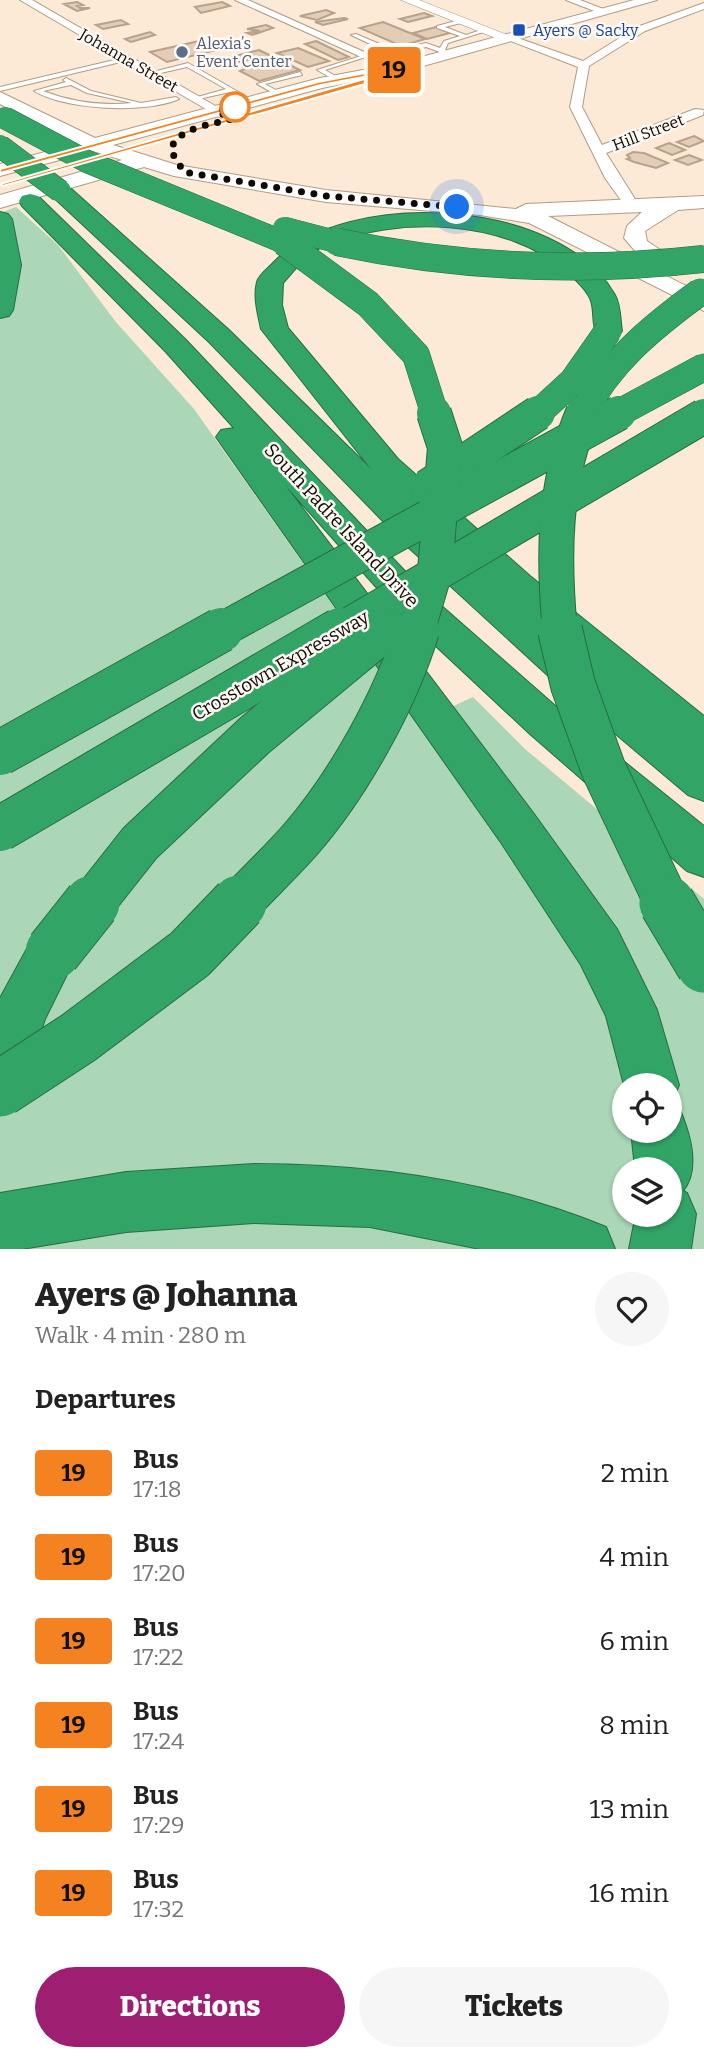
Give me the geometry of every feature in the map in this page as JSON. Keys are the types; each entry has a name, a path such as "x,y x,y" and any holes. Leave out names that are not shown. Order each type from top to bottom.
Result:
{"highway":[{"path":"2,117 88,162 163,162 332,243 413,259 523,269 631,269 704,259"},
{"name":"South Padre Island Drive","path":"0,146 176,346 407,597 545,722 704,855"},
{"path":"0,1089 78,1038 190,954 302,838 365,747 406,666 435,571 444,447 416,355 368,304 288,244 163,162"},
{"name":"South Padre Island Drive","path":"0,172 45,196 219,336 421,540 581,681 704,781"},
{"path":"0,219 8,265 0,310"},
{"path":"0,730 404,501 514,432 553,404 596,354 608,331 603,296 558,251 531,239 486,226 439,221 392,223 350,230 311,243 270,281 269,305 275,329 386,466 517,586 704,741"},
{"path":"704,290 655,325 597,387 580,420 559,478 554,547 562,644 580,705 620,806 675,922 704,965"},
{"path":"176,346 236,443 518,829 600,947 631,1010 648,1073"},
{"path":"0,753 111,689 704,367"},
{"name":"Crosstown Expressway","path":"0,829 704,416"},
{"path":"0,1076 22,1009 52,953 140,843 254,735 314,683 501,536"},
{"path":"0,1223 73,1207 142,1198 341,1195 431,1209 526,1231 584,1249"},
{"path":"660,1249 664,1227"}],"main road":[{"path":"0,184 191,131 252,102 279,94 337,79 396,69 488,35 606,12 650,0"},
{"path":"0,172 147,130 306,99 383,77 396,69"},
{"path":"279,94 306,99"},
{"path":"0,97 57,129 114,152 163,162 184,172 258,187 352,200 480,209 633,208 704,202"},
{"path":"57,129 106,133 147,130"},
{"path":"0,158 55,141 60,136 57,129"},
{"path":"0,202 119,166 163,162 191,131"},
{"path":"680,204 647,216 635,226 637,245 650,255 704,282"},
{"path":"480,209 536,218 704,304"}],"street":[{"name":"Johanna Street","path":"26,0 225,115"},
{"path":"240,0 396,69"},
{"path":"407,0 459,27 584,65"},
{"path":"571,0 606,12"},
{"path":"633,208 612,178 576,107 584,65 610,43 640,27 704,6"},
{"name":"Hill Street","path":"598,151 699,112"}],"lane":[{"path":"354,35 399,50 426,45 446,52 446,42 459,27"},
{"path":"351,49 374,43"},
{"path":"337,79 320,70 366,56"},
{"path":"0,89 127,59"},
{"path":"152,74 188,65 252,102"},
{"path":"279,94 260,84 300,74"},
{"path":"58,75 89,92 121,97 154,110"},
{"path":"71,83 37,92 59,102 146,106 176,99"},
{"path":"196,99 231,90"}],"green space":[{"path":"16,207 58,245 115,321 194,409 383,676 447,709 473,697 525,749 704,899 704,1249 0,1249 0,213"}],"building":[{"path":"77,2 83,5 77,6 80,8 90,8 77,11 64,4"},
{"path":"222,2 230,6 201,13 195,7"},
{"path":"326,10 334,13 317,20 300,16"},
{"path":"424,13 432,16 408,22 400,19"},
{"path":"348,19 323,25 315,22"},
{"path":"121,20 128,24 103,29 96,25"},
{"path":"383,22 425,39 401,46 360,28"},
{"path":"266,25 273,28 252,35 247,33 260,31 247,29"},
{"path":"436,27 450,33 427,39 413,33"},
{"path":"150,32 155,35 131,42 125,39"},
{"path":"199,41 217,50 167,62 150,52"},
{"path":"316,41 349,57 338,60 305,44"},
{"path":"298,48 329,61 308,67 277,53"},
{"path":"259,50 300,70 259,81 240,71 258,63 251,59 240,62 231,57"},
{"path":"694,136 704,141 689,147 677,142"},
{"path":"669,143 685,150 672,155 656,148"},
{"path":"633,152 644,153 668,163 656,168 634,162 627,159 630,158 627,155"},
{"path":"689,155 702,160 688,165 675,160"}],"bus line":[{"name":"19","path":"0,170 320,83 396,69 383,77 0,184"}],"place":[{"name":"Ayers @ Sacky","path":"519,30"},
{"name":"Alexia’s Event Center","path":"182,52"}],"route":[{"path":"235,107 217,111 232,119 191,131 176,139 171,151 177,165 184,172 258,187 365,201 457,207"}]}
